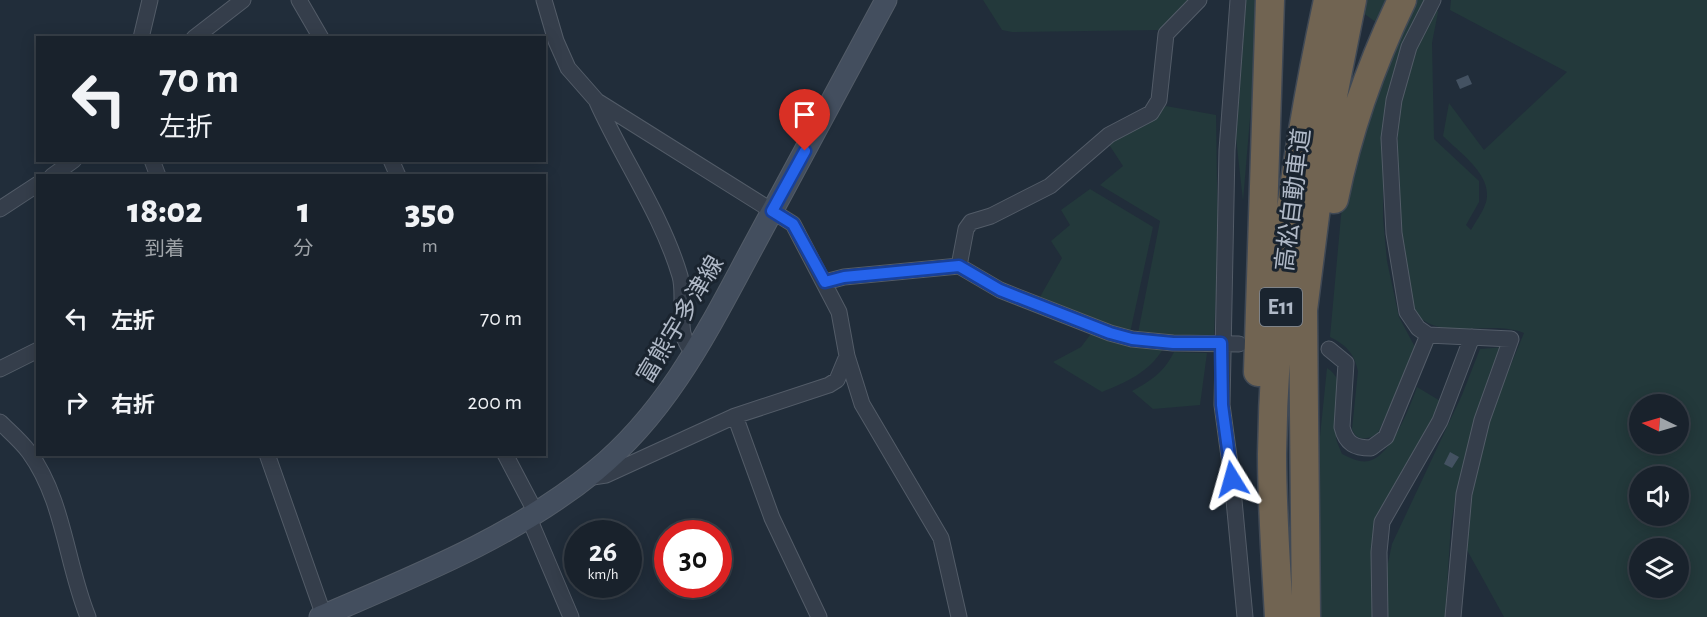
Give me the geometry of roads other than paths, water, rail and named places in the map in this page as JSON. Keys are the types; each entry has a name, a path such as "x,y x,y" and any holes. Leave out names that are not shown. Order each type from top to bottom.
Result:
{"highway":[{"path":"1270,0 1258,353 1261,524 1270,617"},
{"name":"高松自動車道","path":"1279,617 1272,454 1277,359 1290,210 1301,132 1328,0"},
{"name":"高松自動車道","path":"1306,617 1304,576 1306,396 1303,310 1325,136 1352,0"},
{"path":"1306,396 1341,162 1354,115 1380,46 1402,0"}],"main road":[{"name":"富熊宇多津線","path":"326,616 433,567 532,515 586,478 639,430 696,354 886,0"}],"street":[{"path":"141,36 150,0"},
{"path":"197,36 243,0"},
{"path":"299,0 320,36"},
{"path":"544,0 556,41 568,68 597,100 793,224 839,312 847,356 862,404 941,538 959,617"},
{"path":"959,266 966,229 971,222 991,216 1050,186 1109,135 1152,113 1159,100 1166,34 1199,0"},
{"path":"1238,0 1230,77 1225,305 1221,343 1222,405 1232,479 1245,617"},
{"path":"1433,0 1409,47 1394,100 1389,138 1395,233 1407,312 1418,328 1428,335 1511,339 1482,420 1464,494 1453,617"},
{"path":"597,100 667,241 682,290 683,336 688,348 696,354"},
{"path":"55,174 71,162"},
{"path":"0,208 36,185"},
{"path":"825,282 844,277 959,266 1000,290 1110,333 1132,339 1173,343 1239,344"},
{"path":"1329,349 1346,363 1342,427 1344,438 1351,444 1371,448 1386,437 1428,335"},
{"path":"1380,617 1379,552 1382,522 1440,421 1472,337"},
{"path":"0,369 36,351"},
{"path":"586,478 606,475 735,416 829,385 837,380 847,356"},
{"path":"735,416 772,518 819,617"},
{"path":"0,422 29,451 45,480 56,507 88,617"},
{"path":"268,456 326,616"},
{"path":"506,456 532,515 571,617"}]}
